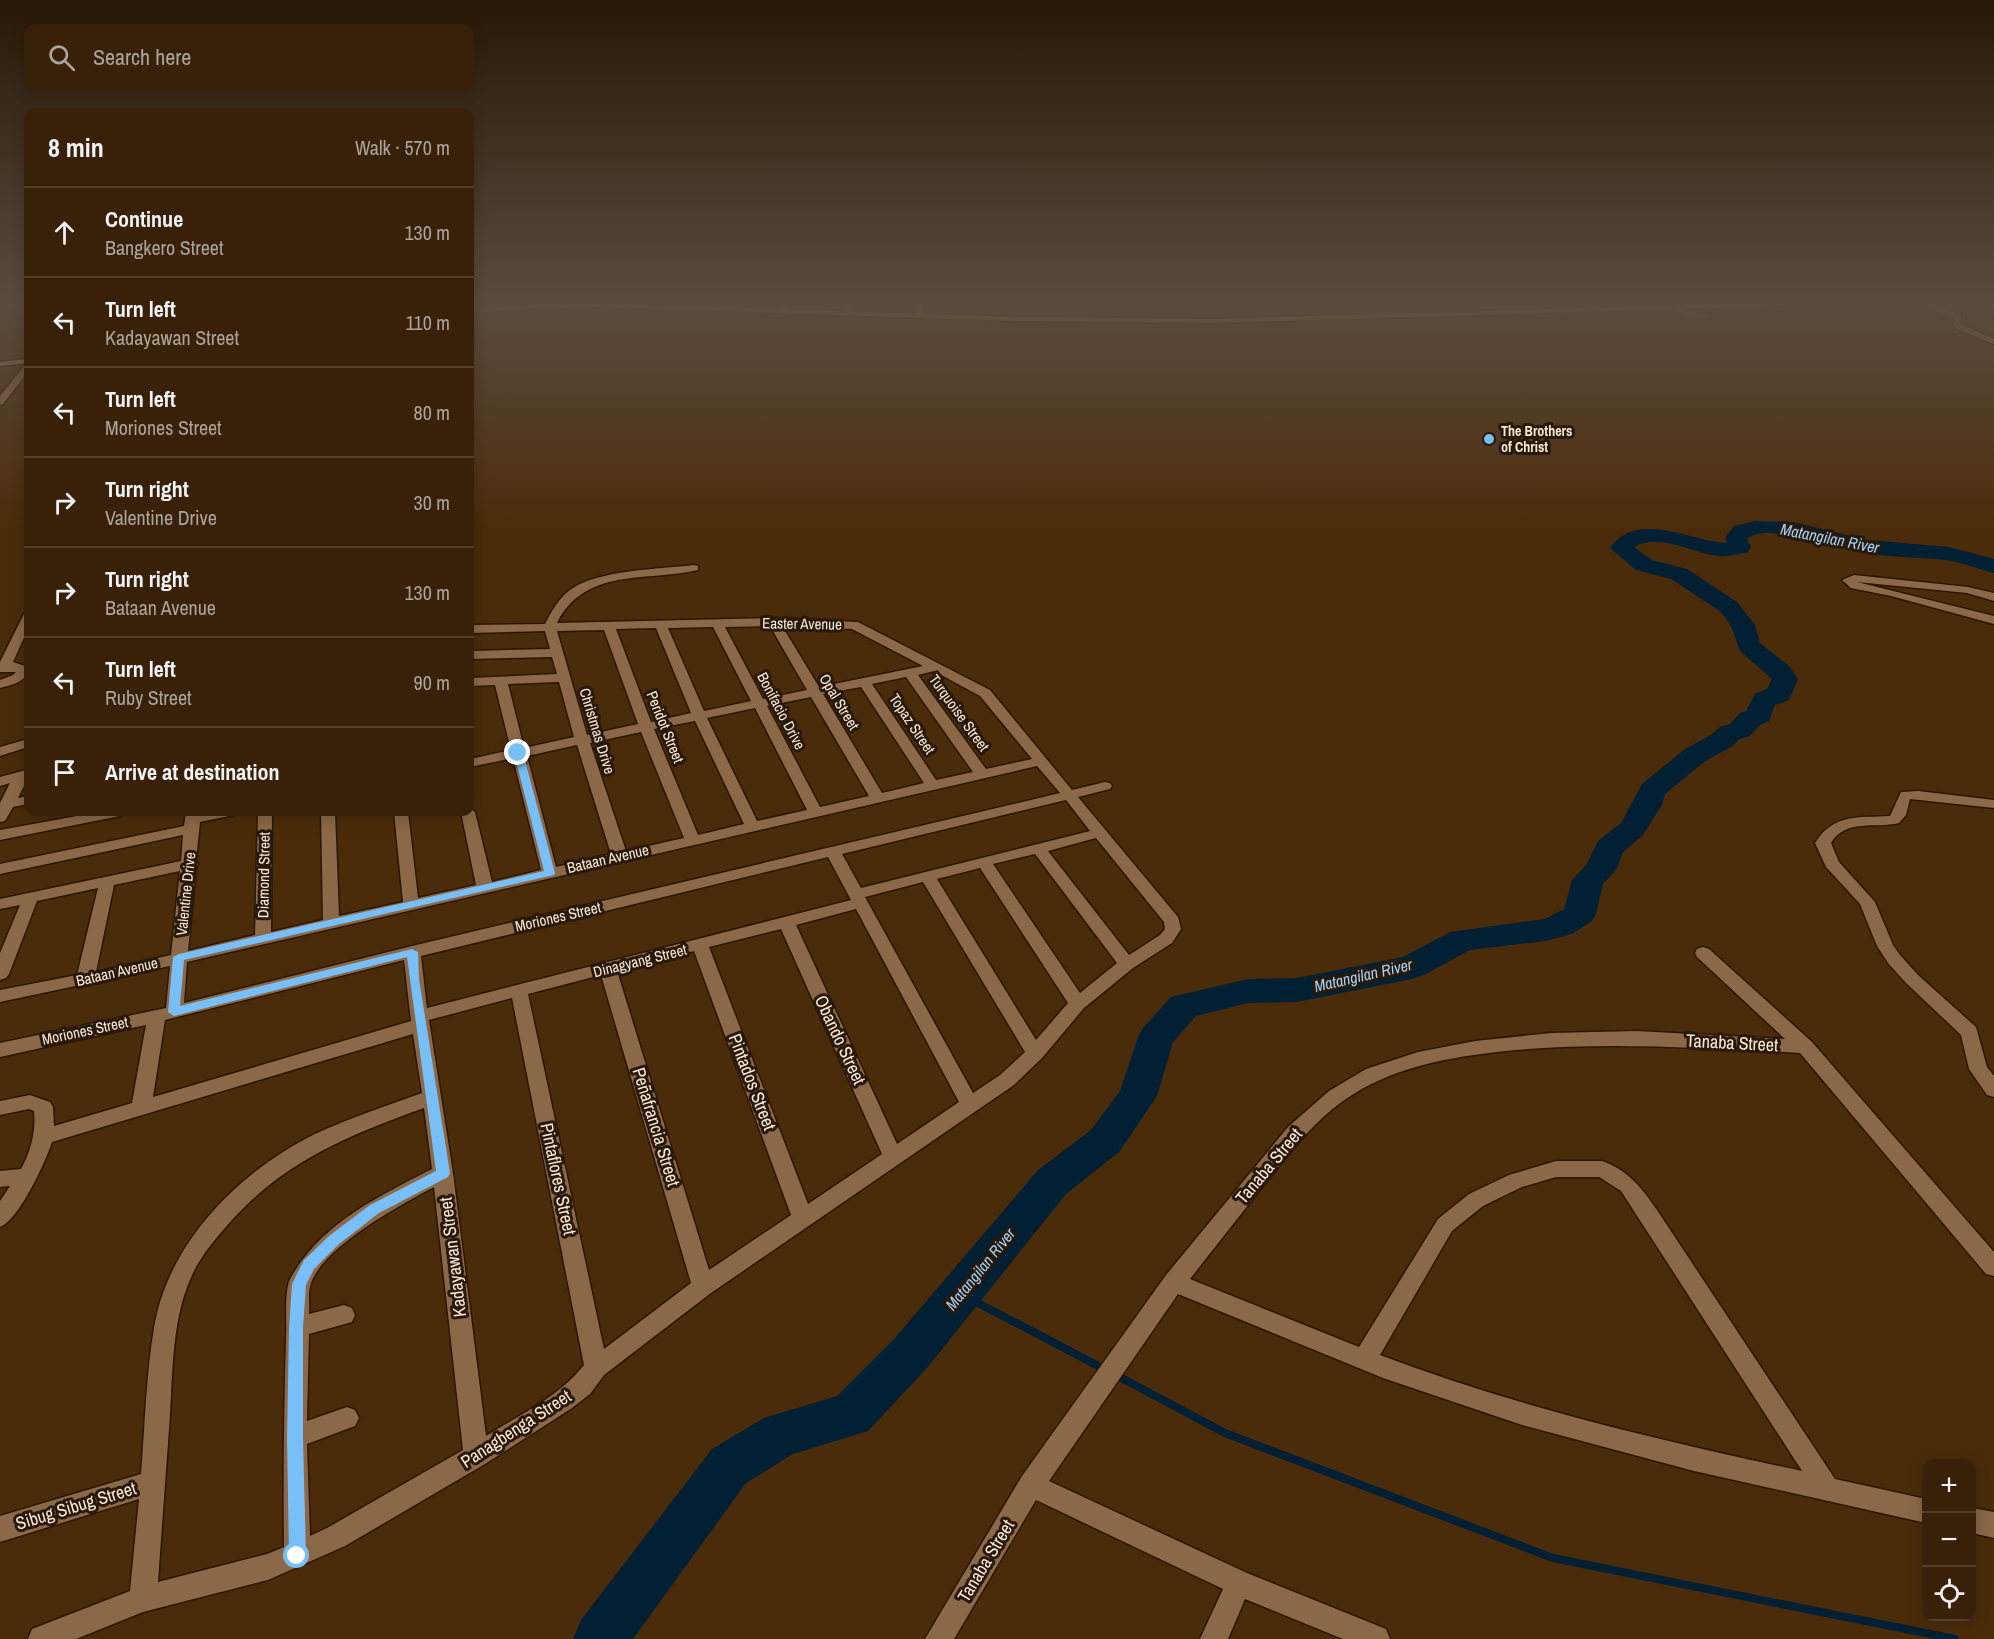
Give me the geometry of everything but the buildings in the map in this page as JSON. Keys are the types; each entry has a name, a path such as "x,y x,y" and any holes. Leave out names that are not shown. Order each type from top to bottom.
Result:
{"street":[{"path":"0,402 19,378"},
{"path":"552,621 575,591 588,586 694,568"},
{"path":"1994,597 1958,589 1854,578 1848,580 1855,586 1901,595 1994,620"},
{"name":"Easter Avenue","path":"474,629 552,621 609,626 774,622 854,625 985,693 1069,795"},
{"name":"Christmas Drive","path":"552,621 564,678 620,857"},
{"name":"Opal Street","path":"774,622 877,797"},
{"name":"Bonifacio Drive","path":"718,624 815,811"},
{"path":"2,668 24,625"},
{"name":"Peridot Street","path":"609,626 646,727 693,840"},
{"path":"661,626 699,716 752,826"},
{"path":"474,655 557,653"},
{"path":"0,684 18,678 24,670 20,667 2,668"},
{"path":"474,762 937,667"},
{"name":"Turquoise Street","path":"910,673 982,774"},
{"path":"474,682 564,678"},
{"path":"500,680 550,873"},
{"name":"Topaz Street","path":"864,682 932,785"},
{"path":"0,752 24,743"},
{"name":"Bataan Avenue","path":"0,996 85,980 1040,761"},
{"path":"0,782 24,774"},
{"path":"4,811 24,776"},
{"name":"Moriones Street","path":"0,1050 165,1014 412,952 1105,786"},
{"path":"1069,795 1099,833"},
{"path":"1994,804 1906,795 1899,815 1894,820 1847,824 1832,831 1823,843 1832,864 1867,902 1885,946 1894,959 1912,979 1971,1032 1978,1069 1994,1090"},
{"path":"4,811 24,802"},
{"path":"0,836 100,816"},
{"path":"0,869 211,816"},
{"name":"Diamond Street","path":"263,939 265,816"},
{"path":"328,816 331,923"},
{"path":"400,816 411,905"},
{"path":"469,816 485,888"},
{"name":"Valentine Drive","path":"141,1109 179,957 193,820"},
{"name":"Dinagyang Street","path":"45,1136 141,1109 519,991 786,922 927,876 1099,833"},
{"name":"Panagbenga Street","path":"42,1639 143,1599 268,1568 297,1556 336,1537 476,1456 564,1400 582,1386 596,1368 703,1286 1007,1080 1035,1053 1078,1004 1127,964 1166,939 1173,929 1172,921 1099,833"},
{"path":"1038,848 1127,964"},
{"path":"833,852 971,1106"},
{"path":"984,862 1078,1004"},
{"path":"0,904 190,864"},
{"path":"927,876 1035,1053"},
{"path":"85,980 107,882"},
{"path":"0,974 31,897"},
{"name":"Obando Street","path":"786,922 894,1158"},
{"name":"Pintados Street","path":"700,945 804,1218"},
{"name":"Kadayawan Street","path":"412,952 443,1173 476,1456"},
{"path":"1703,953 1805,1047 1994,1268"},
{"name":"Peñafrancia Street","path":"608,969 703,1286"},
{"name":"Pintaflores Street","path":"519,991 596,1368"},
{"name":"Tanaba Street","path":"939,1639 1030,1485 1174,1282 1295,1132 1336,1096 1373,1074 1430,1057 1475,1048 1551,1040 1637,1038 1805,1047"},
{"path":"143,1599 165,1328 173,1293 192,1254 226,1212 267,1176 305,1148 432,1097"},
{"path":"0,1108 30,1102 44,1107 45,1136 26,1176 0,1218"},
{"path":"1365,1359 1445,1225 1476,1200 1516,1181 1556,1169 1602,1169 1628,1185 1650,1216 1827,1488"},
{"path":"297,1556 295,1437 296,1328 299,1284 309,1264 334,1240 374,1209 443,1173"},
{"path":"0,1179 26,1176"},
{"path":"1174,1282 1365,1359 1465,1396 1626,1442 1922,1509"},
{"path":"296,1328 344,1315"},
{"path":"295,1437 346,1418"},
{"name":"Sibug Sibug Street","path":"0,1529 17,1526 153,1482"},
{"path":"1030,1485 1239,1583 1376,1639"},
{"path":"1976,1522 1994,1525"},
{"path":"1214,1639 1239,1583"}],"waterway":[{"name":"Matangilan River","path":"600,1639 729,1466 781,1434 851,1415 911,1353 1052,1182 1105,1141 1138,1096 1156,1037 1184,1006 1248,991 1297,990 1412,967 1462,940 1545,930 1560,926 1580,914 1588,880 1600,870 1609,848 1632,829 1647,805 1652,790 1695,755 1721,741 1730,733 1740,730 1750,719 1759,715 1761,705 1765,700 1780,694 1780,687 1785,679 1781,672 1749,646 1743,625 1729,607 1679,574 1644,565 1621,548 1625,544 1638,538 1655,536 1728,550 1740,547 1736,538 1742,531 1755,527 1793,528 1868,547 1949,554 1994,566"},
{"path":"959,1293 1106,1370"},
{"path":"1114,1374 1225,1433 1553,1558 1955,1639"}],"place":[{"name":"The Brothers of Christ","path":"1489,439"}],"route":[{"path":"297,1556 295,1437 296,1328 299,1284 309,1264 334,1240 374,1209 443,1173 412,952 174,1012 179,957 550,873 518,753"}]}
